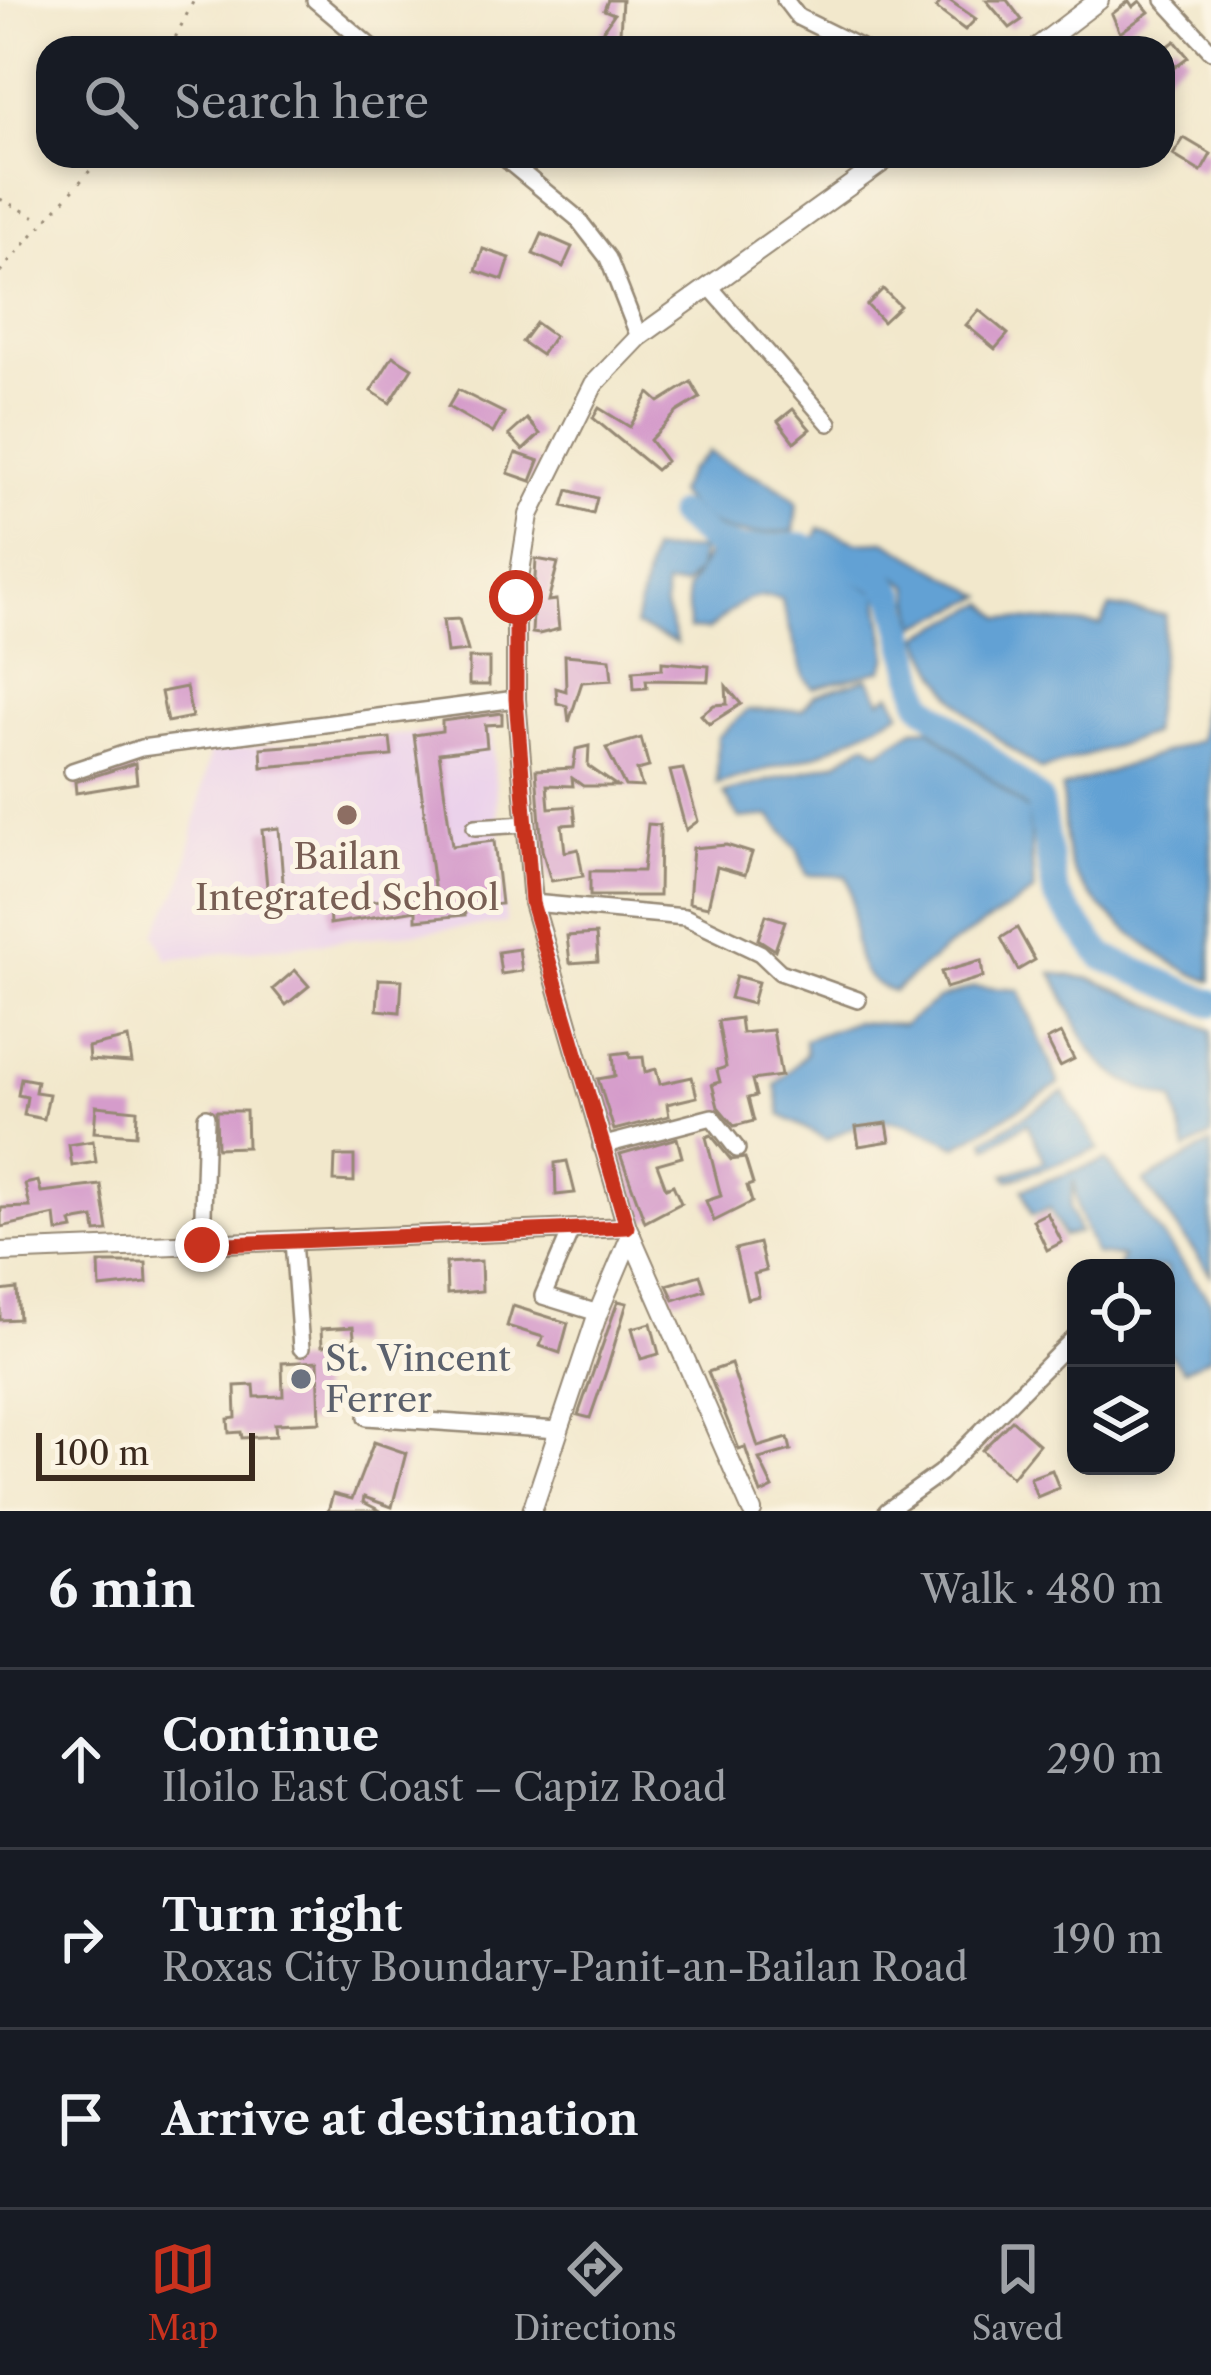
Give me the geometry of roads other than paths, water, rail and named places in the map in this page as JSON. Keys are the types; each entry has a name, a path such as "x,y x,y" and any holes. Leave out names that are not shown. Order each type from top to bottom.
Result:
{"main road":[{"path":"1052,36 1099,0"},
{"path":"752,1511 629,1231 532,903 516,699 516,597 529,515 594,384 639,337 874,168"},
{"path":"0,1252 629,1231"},
{"path":"532,1511 629,1231"}],"street":[{"path":"314,0 358,36"},
{"path":"785,0 798,17 837,36"},
{"path":"1164,0 1211,51"},
{"path":"517,168 577,218 608,258 639,337"},
{"path":"709,286 829,422"},
{"path":"73,770 141,748 516,699"},
{"path":"475,827 526,824"},
{"path":"532,903 685,916 760,952 781,972 859,1000"},
{"path":"202,1245 206,1117"},
{"path":"601,1146 712,1117 736,1149"},
{"path":"571,1230 543,1296 598,1313"},
{"path":"293,1241 301,1348"},
{"path":"886,1511 940,1473 1067,1345"},
{"path":"368,1417 558,1430"}],"water":[{"path":"709,452 775,485 797,502 794,531 729,531 691,508 677,493 688,471"},
{"path":"819,528 858,542 885,541 984,596 917,626 910,586 878,565 815,539"},
{"path":"702,549 698,571 684,586 665,586 665,608 677,643 635,626 651,551"},
{"path":"708,553 747,561 803,555 878,593 888,656 882,670 813,688 804,677 781,599 750,599 709,630 689,629 687,590"},
{"path":"986,603 1002,618 1101,625 1110,607 1166,615 1151,734 1041,770 1001,741 955,698 920,636"},
{"path":"1211,659 1211,981 1130,933 1078,879 1066,845 1062,788 1200,740 1202,691"},
{"path":"868,678 881,700 891,694 901,712 819,754 717,784 718,737 748,710 802,710 815,695"},
{"path":"929,728 1029,811 1034,892 945,949 894,991 876,984 858,958 846,876 807,875 797,849 770,816 740,819 724,793 837,762 866,743 879,752 914,729"},
{"path":"1052,973 1092,979 1211,1030 1211,1136 1186,1150 1174,1100 1107,1068 1085,1039"},
{"path":"974,987 1019,990 1059,1084 957,1146 892,1121 863,1123 827,1140 781,1115 776,1085 806,1054 805,1040 854,1022 903,1025 938,999"},
{"path":"1063,1092 1099,1149 1009,1180 1005,1175 1045,1161 1027,1123 988,1147 985,1140"},
{"path":"1211,1144 1211,1275 1144,1182"},
{"path":"1106,1160 1211,1302 1211,1356 1184,1370 1175,1360 1175,1259 1095,1254 1078,1210 1074,1180 1070,1207 1079,1233 1063,1236 1050,1208 1032,1215 1023,1189"}],"waterway":[{"path":"680,515 713,542 740,550 802,546 881,579 895,596 921,702 1039,800 1056,896 1103,957 1211,1003"}],"place":[{"name":"Bailan Integrated School","path":"347,815"},
{"name":"St. Vincent Ferrer","path":"301,1379"}]}
